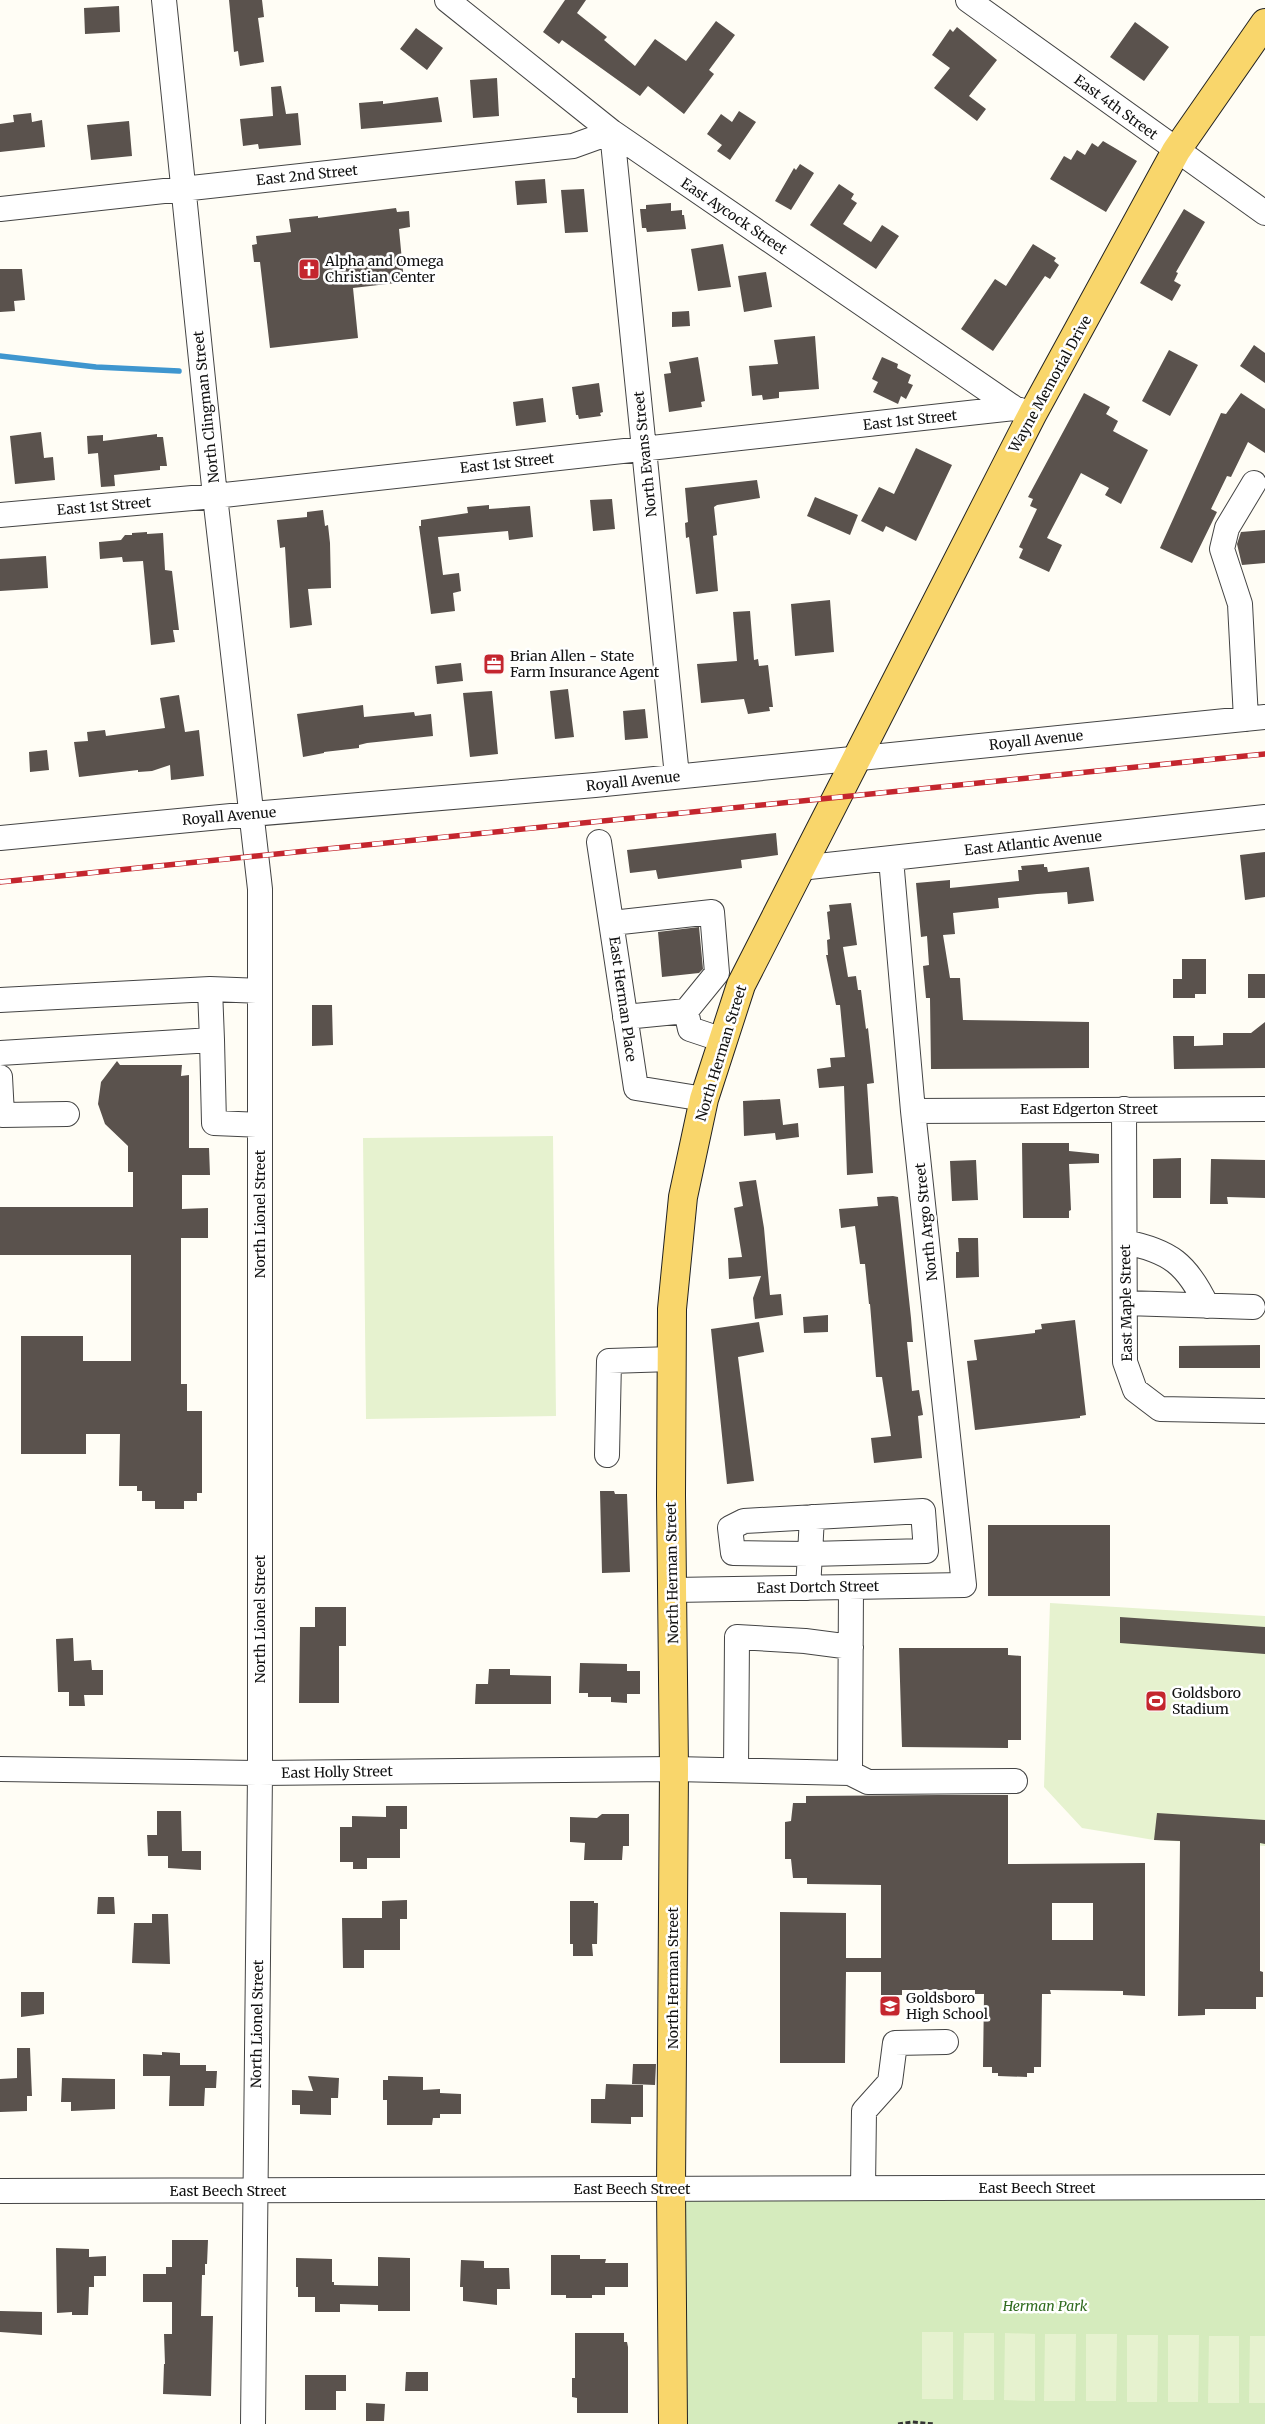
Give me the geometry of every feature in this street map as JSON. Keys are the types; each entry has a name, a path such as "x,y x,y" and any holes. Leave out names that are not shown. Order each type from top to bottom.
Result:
{"main road":[{"name":"Wayne Memorial Drive","path":"858,758 1023,410 1176,151 1265,23"},
{"name":"North Herman Street","path":"673,2424 671,2189 674,1769 671,1495 672,1309 683,1196 704,1099 741,985 858,758"}],"street":[{"name":"North Clingman Street","path":"164,0 215,496 252,814"},
{"name":"East Aycock Street","path":"447,0 612,132 1023,410"},
{"name":"East 4th Street","path":"968,0 1265,213"},
{"name":"East 2nd Street","path":"0,209 573,146 612,132"},
{"name":"North Evans Street","path":"612,132 677,776"},
{"name":"East 1st Street","path":"0,515 215,496 644,448 1023,410"},
{"path":"1254,483 1226,528 1222,549 1240,604 1256,718"},
{"name":"Royall Avenue","path":"0,838 252,814 595,785 1256,718"},
{"name":"North Lionel Street","path":"252,814 260,888 260,1773 253,2424"},
{"name":"East Atlantic Avenue","path":"800,868 1265,817"},
{"name":"East Herman Place","path":"599,842 636,1088 704,1099"},
{"name":"North Argo Street","path":"891,859 913,1111 964,1585"},
{"path":"612,922 712,912 717,973 686,1011 626,1017"},
{"path":"0,1000 210,989 260,991"},
{"path":"210,989 214,1123 260,1125"},
{"path":"686,1011 690,1029 723,1040"},
{"path":"0,1053 212,1040"},
{"path":"0,1077 2,1115 67,1114"},
{"name":"East Maple Street","path":"1124,1109 1125,1362 1135,1390 1160,1409 1265,1411"},
{"name":"East Edgerton Street","path":"913,1111 1265,1109"},
{"path":"1125,1242 1152,1248 1174,1259 1196,1283 1207,1306"},
{"path":"1125,1303 1253,1307"},
{"path":"607,1455 609,1361 672,1359"},
{"path":"924,1512 926,1551 810,1554 733,1553 730,1528 744,1521 924,1512 957,1508"},
{"path":"808,1588 812,1517"},
{"name":"East Dortch Street","path":"673,1590 964,1585"},
{"path":"850,1773 851,1587"},
{"path":"736,1770 736,1637 805,1641 851,1647"},
{"name":"East Holly Street","path":"0,1769 260,1773 674,1769 850,1773 868,1782 1015,1781"},
{"path":"864,2188 864,2111 890,2082 895,2043 946,2042"},
{"name":"East Beech Street","path":"0,2191 1265,2187"}],"path":[{"path":"898,2424 912,2422 935,2424"}],"green space":[{"path":"553,1136 556,1416 366,1419 363,1138"},
{"name":"Goldsboro Stadium","path":"1050,1603 1265,1616 1265,1846 1154,1840 1082,1828 1044,1787"},
{"name":"Herman Park","path":"1265,2187 1265,2424 673,2424 671,2189"},
{"path":"922,2332 953,2332 953,2399 922,2399"},
{"path":"964,2333 994,2333 994,2400 963,2400"},
{"path":"1005,2333 1035,2334 1035,2401 1004,2400"},
{"path":"1045,2334 1076,2334 1075,2401 1044,2401"},
{"path":"1086,2334 1117,2334 1116,2401 1086,2401"},
{"path":"1127,2335 1158,2335 1157,2402 1127,2402"},
{"path":"1168,2335 1199,2335 1198,2402 1168,2402"},
{"path":"1209,2336 1239,2336 1239,2403 1208,2403"},
{"path":"1250,2336 1265,2336 1265,2403 1249,2403"}],"building":[{"path":"229,0 262,0 264,17 258,18 264,62 240,66 238,51 234,52"},
{"path":"565,0 586,0 577,13 607,37 604,40 635,66 655,39 686,61 716,21 735,35 709,70 714,74 684,114 648,86 640,96 562,40 559,44 543,32"},
{"path":"119,6 120,32 85,34 84,8"},
{"path":"1135,22 1169,47 1144,81 1110,57"},
{"path":"957,27 997,60 969,96 986,109 977,121 934,88 950,68 932,55 950,29 953,32"},
{"path":"416,28 443,48 427,70 400,49"},
{"path":"497,78 499,116 473,118 470,80"},
{"path":"281,86 286,114 298,113 301,145 259,149 258,144 243,146 240,119 273,116 271,87"},
{"path":"438,97 442,122 361,129 359,103 383,101 383,104"},
{"path":"739,111 756,122 730,160 717,151 722,145 707,134 721,114 732,122"},
{"path":"31,113 32,122 42,120 45,147 0,152 0,124 14,122 13,115"},
{"path":"129,121 132,156 91,160 87,125"},
{"path":"1103,141 1137,161 1106,212 1050,179 1064,156 1071,160 1077,150 1085,155 1092,143 1098,147"},
{"path":"800,164 814,173 791,210 775,201 794,168 796,170"},
{"path":"545,179 547,203 517,205 515,181"},
{"path":"839,184 854,194 851,199 857,203 843,224 871,242 882,225 899,236 876,269 810,225"},
{"path":"584,189 588,232 565,233 561,190"},
{"path":"671,203 671,211 682,210 686,229 647,232 646,228 642,228 640,209 646,209 646,205"},
{"path":"396,208 397,212 409,211 410,227 399,229 404,282 353,288 358,338 270,348 260,262 254,262 252,245 257,244 256,236 291,232 289,219 318,216 318,218"},
{"path":"1184,209 1205,222 1176,272 1178,273 1174,281 1181,285 1172,301 1140,283"},
{"path":"723,244 731,287 698,291 691,249"},
{"path":"1033,244 1056,258 1054,261 1059,265 1050,279 1045,276 993,351 961,329 995,279 1006,286"},
{"path":"0,269 22,269 25,300 14,301 15,311 0,312"},
{"path":"766,272 772,307 744,312 738,276"},
{"path":"689,311 690,326 672,327 672,312"},
{"path":"815,336 819,389 779,392 779,398 763,400 762,395 752,396 749,366 778,364 774,340"},
{"path":"1254,345 1265,353 1265,383 1240,366"},
{"path":"1169,350 1198,365 1170,416 1142,401"},
{"path":"698,357 705,401 701,402 702,407 669,412 664,374 671,373 669,362"},
{"path":"882,357 898,364 897,368 911,375 908,383 913,385 906,399 901,396 898,404 873,392 878,382 872,379"},
{"path":"599,383 603,412 600,413 601,416 579,419 578,415 576,415 572,387"},
{"path":"1084,393 1110,407 1106,414 1118,421 1113,431 1148,450 1121,504 1105,495 1109,488 1081,473 1047,538 1062,545 1049,572 1019,558 1023,549 1019,547 1037,509 1030,506 1033,499 1028,497"},
{"path":"1241,393 1265,409 1265,453 1248,442 1231,477 1227,476 1211,509 1217,512 1192,563 1160,548 1221,413 1226,414"},
{"path":"543,398 546,422 516,426 513,402"},
{"path":"41,432 44,458 53,457 55,480 15,484 10,436"},
{"path":"157,434 157,437 163,437 167,466 160,466 160,470 114,475 115,486 101,487 98,453 88,454 87,436 103,435 103,441"},
{"path":"916,448 952,465 916,541 886,526 883,532 861,521 879,487 894,494"},
{"path":"757,480 760,498 714,507 717,535 713,536 718,591 696,594 689,537 686,538 685,523 688,522 685,488"},
{"path":"815,497 858,515 850,535 807,516"},
{"path":"612,499 615,529 593,531 590,500"},
{"path":"489,505 489,509 530,506 533,537 509,540 508,531 438,537 443,575 459,573 461,591 453,593 455,611 431,614 419,526 421,526 421,520 468,513 467,507"},
{"path":"323,510 325,526 328,525 330,543 331,588 308,589 312,625 290,628 285,547 280,548 277,520 307,517 307,512"},
{"path":"1265,530 1265,563 1242,565 1237,544 1241,532"},
{"path":"147,532 147,534 163,533 165,570 172,571 179,630 173,630 175,642 151,645 143,561 123,562 122,557 100,559 99,542 121,540 125,535"},
{"path":"46,556 48,588 0,591 0,559"},
{"path":"830,600 834,652 795,656 791,604"},
{"path":"750,611 754,660 758,659 759,666 768,665 773,707 769,707 770,711 748,714 744,699 701,703 697,664 737,661 733,612"},
{"path":"461,663 463,681 437,684 435,666"},
{"path":"568,689 574,737 555,739 550,691"},
{"path":"492,691 498,754 470,757 463,693"},
{"path":"179,695 185,732 199,730 204,776 171,780 170,765 152,771 138,772 138,770 79,777 74,742 88,741 87,732 105,730 106,736 165,728 160,698"},
{"path":"363,705 364,717 414,712 415,716 431,714 433,736 367,743 359,745 359,748 324,752 303,757 297,714"},
{"path":"645,709 648,738 625,740 623,711"},
{"path":"47,750 49,770 30,772 29,752"},
{"path":"776,833 778,855 741,860 742,868 658,879 656,870 630,873 627,850"},
{"path":"1265,852 1265,897 1245,900 1240,855"},
{"path":"1044,864 1048,872 1089,867 1094,901 1068,904 1067,892 1037,894 998,898 999,908 953,913 955,934 943,935 950,978 960,978 963,1020 1089,1022 1089,1068 931,1069 930,998 926,998 923,966 929,965 927,936 921,937 916,883 950,880 950,888 1019,881 1018,870 1022,870 1021,866"},
{"path":"851,903 857,945 843,947 848,977 856,976 858,990 861,990 866,1029 868,1028 874,1083 867,1084 873,1173 847,1175 844,1086 819,1088 817,1069 831,1067 830,1058 845,1057 840,1005 836,1005 826,955 828,955 827,940 830,939 827,912 830,911 829,905"},
{"path":"699,927 703,969 699,973 662,977 658,932"},
{"path":"1182,959 1206,959 1206,994 1195,994 1195,998 1173,998 1173,979 1182,979"},
{"path":"1248,974 1265,974 1265,998 1248,998"},
{"path":"312,1005 332,1005 333,1045 312,1046"},
{"path":"1265,1022 1265,1068 1174,1069 1173,1036 1194,1036 1194,1046 1223,1045 1223,1033 1251,1033"},
{"path":"117,1061 120,1065 182,1065 181,1076 189,1075 189,1148 209,1148 210,1175 182,1175 182,1209 208,1208 208,1238 181,1238 181,1384 187,1384 187,1411 202,1411 202,1493 197,1493 197,1501 184,1501 184,1509 155,1509 155,1501 142,1501 142,1491 137,1491 137,1486 119,1486 120,1434 86,1434 86,1454 21,1454 21,1336 83,1336 83,1361 131,1361 131,1255 0,1255 0,1207 133,1207 133,1172 128,1172 128,1146 105,1124 98,1104 101,1082"},
{"path":"780,1099 783,1125 798,1123 799,1137 776,1140 775,1133 744,1136 743,1101"},
{"path":"1022,1143 1069,1143 1069,1151 1099,1154 1099,1163 1069,1164 1071,1210 1069,1211 1069,1218 1023,1218"},
{"path":"1181,1158 1181,1198 1153,1198 1153,1159"},
{"path":"1211,1159 1265,1160 1265,1198 1227,1197 1228,1204 1210,1204"},
{"path":"976,1160 978,1200 952,1201 950,1161"},
{"path":"756,1180 764,1228 770,1295 781,1294 783,1315 755,1319 753,1298 761,1276 729,1279 728,1258 742,1257 734,1208 743,1206 739,1182"},
{"path":"877,1197 898,1197 911,1318 913,1342 907,1342 912,1391 919,1390 923,1415 918,1416 922,1458 874,1463 871,1438 891,1436 882,1377 876,1377 865,1264 860,1264 855,1226 841,1228 839,1209 878,1206"},
{"path":"958,1238 978,1238 979,1277 956,1278 956,1252 959,1252"},
{"path":"828,1315 828,1332 804,1333 803,1317"},
{"path":"1075,1320 1086,1415 1080,1416 1080,1418 975,1430 967,1361 977,1360 974,1340 1035,1333 1035,1330 1042,1329 1041,1324"},
{"path":"759,1322 764,1352 738,1357 754,1481 727,1484 711,1329"},
{"path":"1260,1345 1260,1368 1179,1368 1179,1346"},
{"path":"600,1491 614,1491 615,1494 627,1494 630,1572 602,1573"},
{"path":"988,1525 1110,1525 1110,1596 988,1596"},
{"path":"315,1607 346,1607 346,1646 339,1646 339,1703 299,1703 300,1627 315,1627"},
{"path":"1120,1617 1265,1627 1265,1654 1120,1643"},
{"path":"73,1638 74,1661 91,1660 92,1670 103,1670 103,1695 84,1695 85,1706 69,1706 69,1692 58,1692 56,1639"},
{"path":"899,1648 1008,1648 1008,1655 1021,1656 1021,1740 1008,1740 1008,1748 902,1747"},
{"path":"580,1663 627,1664 627,1671 640,1671 640,1694 627,1694 627,1703 611,1702 611,1697 588,1697 588,1693 579,1693"},
{"path":"489,1669 510,1669 510,1675 551,1676 551,1704 475,1704 476,1684 488,1684"},
{"path":"1008,1795 1008,1864 1145,1863 1145,1996 1123,1995 1123,1991 1050,1990 1051,1994 1042,1994 1041,2067 1034,2067 1034,2073 1027,2073 1027,2077 998,2076 998,2073 992,2073 992,2067 983,2067 984,1994 975,1994 975,1990 902,1990 902,1995 881,1995 881,1972 846,1972 845,2063 780,2063 780,1912 846,1913 846,1958 881,1958 881,1885 807,1884 807,1878 793,1878 791,1859 785,1859 785,1822 791,1821 793,1803 806,1803 806,1796","holes":["1052,1903 1093,1903 1093,1940 1052,1940"]},
{"path":"386,1806 407,1806 407,1829 400,1829 400,1858 367,1858 367,1869 353,1869 353,1862 340,1862 340,1827 352,1827 352,1816 386,1817"},
{"path":"157,1811 181,1811 182,1851 201,1851 201,1870 168,1868 168,1856 148,1856 147,1835 157,1835"},
{"path":"1157,1813 1265,1820 1265,1844 1260,1843 1260,1971 1263,1972 1263,1997 1256,1997 1256,2009 1205,2009 1205,2015 1178,2016 1180,1841 1154,1840"},
{"path":"602,1814 629,1814 629,1846 623,1846 622,1860 584,1860 585,1843 570,1842 570,1817 597,1818"},
{"path":"98,1897 114,1897 115,1914 97,1914"},
{"path":"407,1900 407,1919 400,1919 400,1950 364,1950 364,1968 343,1968 342,1918 382,1918 382,1901"},
{"path":"570,1901 594,1901 594,1903 598,1903 597,1944 592,1944 593,1956 573,1956 573,1944 570,1944"},
{"path":"152,1914 168,1914 170,1964 132,1963 134,1923 152,1923"},
{"path":"21,1992 44,1992 44,2014 21,2017"},
{"path":"17,2048 30,2048 32,2096 27,2096 27,2111 0,2112 0,2079 17,2078"},
{"path":"162,2052 180,2053 180,2065 206,2065 206,2071 217,2071 216,2088 205,2088 204,2106 169,2106 170,2076 143,2076 143,2054 162,2055"},
{"path":"633,2064 656,2064 655,2085 632,2084"},
{"path":"308,2076 339,2078 338,2098 331,2098 331,2115 300,2114 300,2105 292,2105 292,2090 313,2091"},
{"path":"388,2076 423,2077 423,2090 440,2089 440,2093 461,2094 461,2114 440,2114 440,2118 433,2118 432,2125 387,2125 387,2100 383,2100 383,2080 388,2080"},
{"path":"62,2078 115,2079 115,2109 71,2111 71,2102 61,2102"},
{"path":"606,2084 643,2085 643,2117 631,2117 631,2124 591,2123 591,2099 605,2099"},
{"path":"172,2240 208,2240 207,2264 205,2264 205,2275 202,2275 201,2316 213,2316 211,2396 163,2394 164,2334 172,2334 172,2302 143,2302 143,2274 166,2274 166,2267 172,2267"},
{"path":"56,2248 89,2249 89,2257 106,2256 106,2276 94,2276 94,2287 89,2287 88,2315 72,2315 72,2312 57,2313"},
{"path":"551,2255 580,2255 580,2259 606,2259 605,2263 628,2263 628,2287 605,2287 605,2295 592,2295 592,2298 566,2298 566,2295 551,2295"},
{"path":"378,2257 410,2258 410,2311 378,2311 378,2305 340,2304 340,2312 315,2312 315,2297 298,2297 296,2258 332,2259 332,2282 334,2282 334,2285 378,2286"},
{"path":"461,2260 484,2261 484,2268 509,2268 510,2289 497,2289 497,2305 463,2301 463,2287 460,2287"},
{"path":"0,2311 42,2312 42,2335 0,2332"},
{"path":"575,2333 624,2333 624,2342 627,2342 628,2347 628,2413 577,2413 577,2398 572,2397 572,2378 575,2378"},
{"path":"406,2372 428,2372 428,2391 405,2391"},
{"path":"305,2375 346,2375 346,2391 336,2391 336,2410 305,2410"},
{"path":"366,2403 385,2404 384,2421 366,2421"}],"waterway":[{"path":"0,356 96,367 179,371"}],"railway":[{"path":"0,882 1265,754"}],"place":[{"name":"Alpha and Omega Christian Center","path":"309,269"},
{"name":"Brian Allen - State Farm Insurance Agent","path":"494,664"},
{"name":"Goldsboro Stadium","path":"1156,1701"},
{"name":"Goldsboro High School","path":"890,2006"}]}
